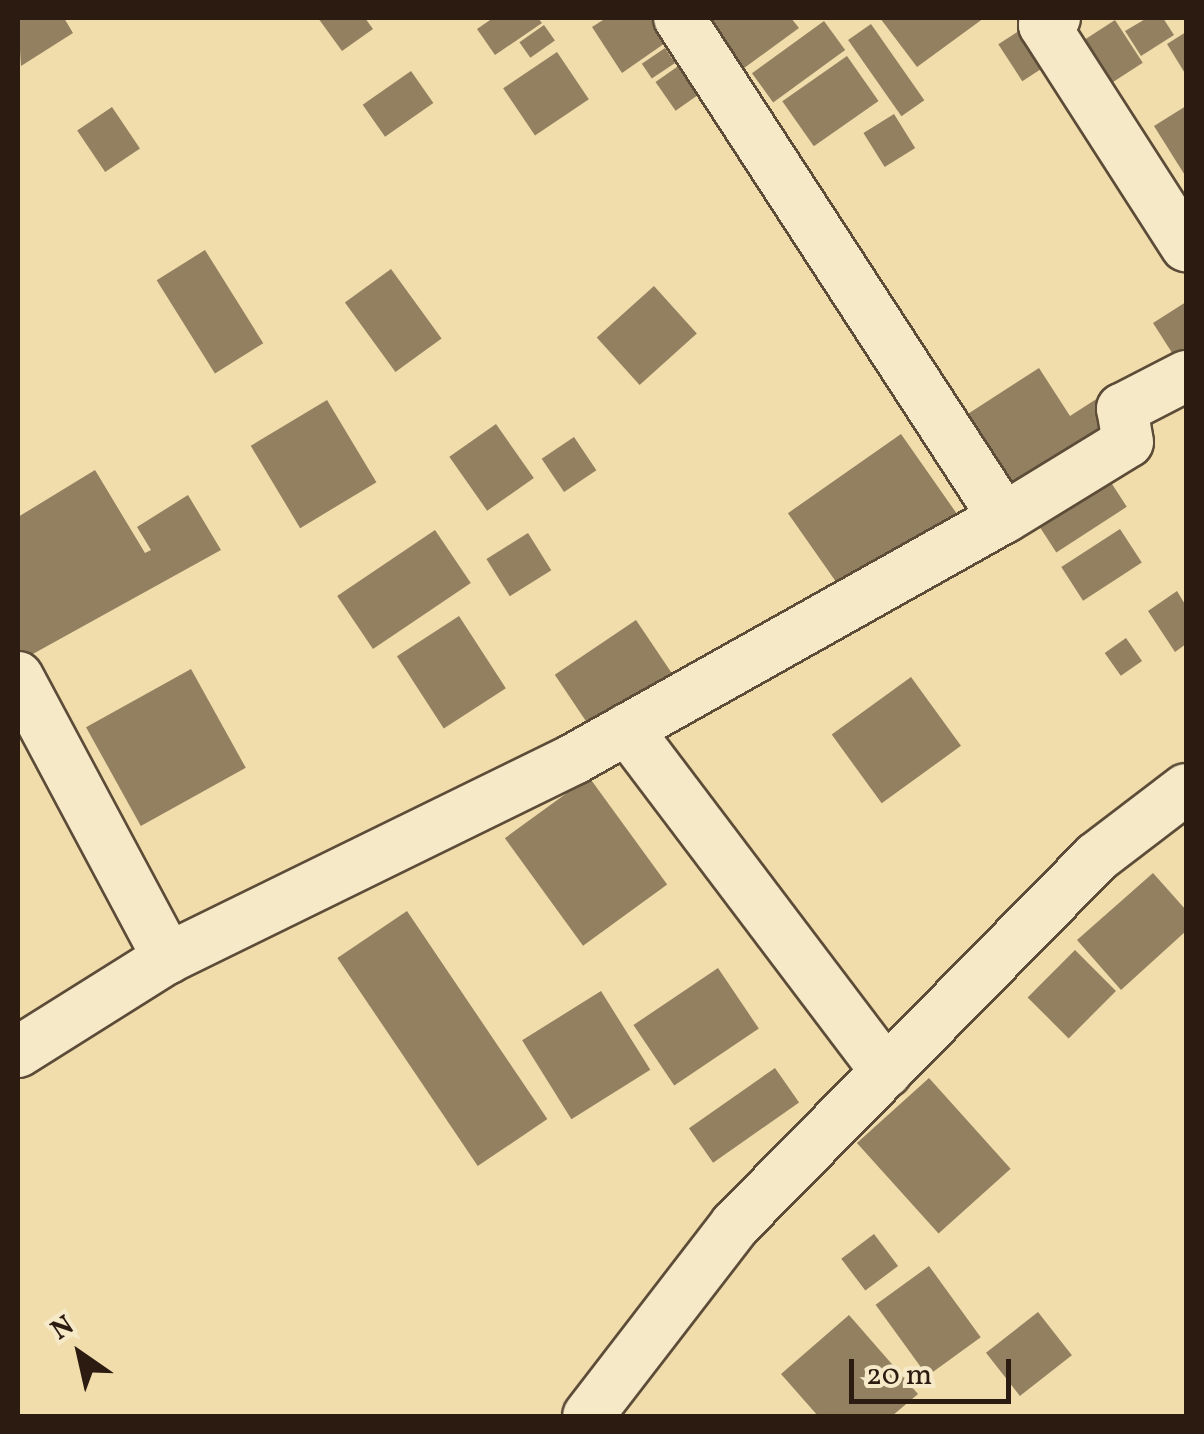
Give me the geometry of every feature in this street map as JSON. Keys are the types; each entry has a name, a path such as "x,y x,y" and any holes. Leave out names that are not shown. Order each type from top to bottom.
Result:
{"street":[{"path":"679,18 1004,518"},
{"path":"1056,18 1044,25 1186,246"},
{"path":"18,1052 168,958 628,729 1004,518 1128,442 1122,408 1186,376"},
{"path":"18,677 168,958"},
{"path":"628,729 886,1072"},
{"path":"588,1416 735,1225 1097,857 1186,789"}],"building":[{"path":"18,18 64,18 73,33 21,66"},
{"path":"318,18 365,18 373,29 342,51"},
{"path":"493,18 538,18 542,23 495,55 477,29"},
{"path":"606,18 652,18 668,41 622,73 592,27"},
{"path":"708,18 791,18 799,28 740,71"},
{"path":"880,18 984,18 917,67"},
{"path":"1147,18 1163,18 1174,35 1141,56 1125,31"},
{"path":"1115,20 1143,63 1099,91 1071,48"},
{"path":"824,21 845,50 773,102 752,73"},
{"path":"1031,23 1055,60 1022,81 998,44"},
{"path":"871,24 924,100 901,116 848,40"},
{"path":"544,25 555,41 530,58 519,42"},
{"path":"1186,32 1186,75 1167,44"},
{"path":"665,48 675,63 652,79 642,64"},
{"path":"557,52 589,99 535,136 503,88"},
{"path":"694,55 714,84 676,111 655,82"},
{"path":"847,56 879,101 814,146 782,101"},
{"path":"411,71 433,103 385,137 363,105"},
{"path":"1186,106 1186,177 1154,126"},
{"path":"112,107 140,148 105,172 77,130"},
{"path":"894,114 915,148 885,167 863,133"},
{"path":"205,250 263,343 215,373 157,280"},
{"path":"391,269 442,339 395,372 345,303"},
{"path":"654,286 697,334 640,385 597,338"},
{"path":"1186,302 1186,368 1183,370 1153,323"},
{"path":"1039,368 1070,416 1101,396 1116,419 1004,489 960,419"},
{"path":"327,400 376,482 300,528 251,446"},
{"path":"496,424 534,478 487,511 449,457"},
{"path":"901,434 960,518 847,598 788,513"},
{"path":"574,437 596,470 564,492 542,459"},
{"path":"1099,464 1127,507 1056,553 1029,510"},
{"path":"95,470 145,553 151,550 137,527 188,495 221,550 31,655 18,649 18,517"},
{"path":"1120,529 1142,563 1083,601 1061,567"},
{"path":"435,530 471,583 373,649 337,596"},
{"path":"528,533 551,570 510,596 486,559"},
{"path":"1177,591 1186,606 1186,644 1175,652 1148,611"},
{"path":"459,616 506,688 444,728 397,656"},
{"path":"636,620 672,674 591,729 555,675"},
{"path":"1126,638 1142,661 1121,676 1105,653"},
{"path":"191,669 246,768 141,826 86,727"},
{"path":"911,677 961,746 882,803 832,735"},
{"path":"589,777 667,885 583,946 505,838"},
{"path":"1153,873 1186,910 1186,931 1121,990 1077,940"},
{"path":"407,911 547,1119 478,1166 337,958"},
{"path":"1075,950 1116,991 1069,1038 1028,997"},
{"path":"718,968 759,1029 674,1086 633,1025"},
{"path":"601,991 650,1070 571,1119 522,1040"},
{"path":"775,1068 799,1102 713,1163 689,1128"},
{"path":"929,1078 1011,1169 939,1234 857,1143"},
{"path":"874,1234 898,1266 865,1291 841,1259"},
{"path":"929,1266 981,1337 927,1376 876,1305"},
{"path":"1038,1312 1072,1355 1020,1396 986,1353"},
{"path":"849,1315 918,1394 892,1416 818,1416 781,1374"}]}
